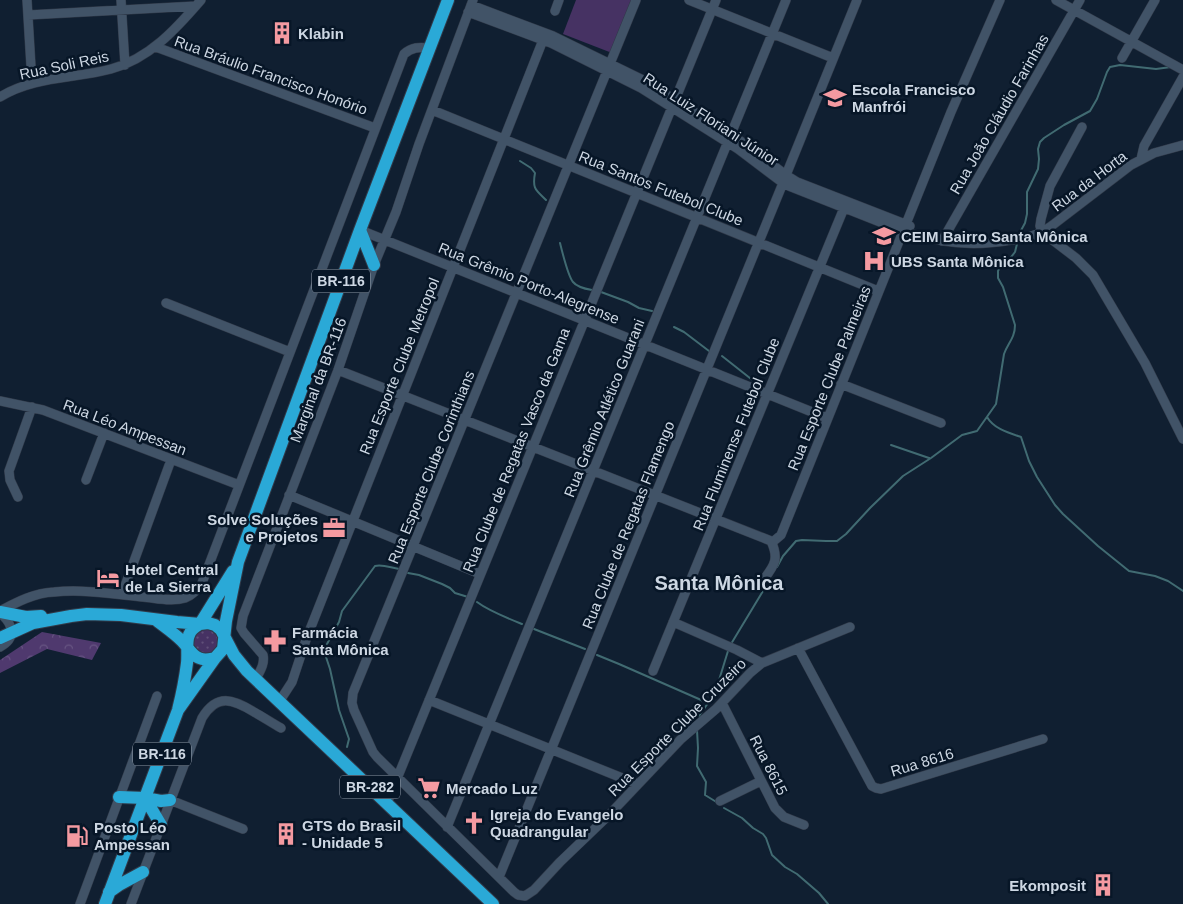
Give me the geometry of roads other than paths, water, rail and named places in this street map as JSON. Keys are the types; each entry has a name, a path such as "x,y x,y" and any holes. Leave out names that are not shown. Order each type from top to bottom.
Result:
{"highway":[{"name":"BR-116","path":"178,710 223,649 226,621 238,562 360,230 448,0"},
{"path":"360,230 374,265"},
{"path":"350,258 363,258 374,265"},
{"name":"BR-116","path":"107,898 178,710 185,680 189,634 200,624 238,562"},
{"path":"0,612 26,617 71,616"},
{"name":"BR-282","path":"0,638 33,623 71,616 113,615 215,625 221,630 234,655 251,675 493,904"},
{"name":"BR-282","path":"154,619 169,629 197,657 203,660 215,658 251,675"},
{"path":"119,798 170,800"},
{"path":"145,798 161,825"},
{"path":"137,820 161,825"},
{"path":"122,859 144,872"},
{"path":"107,898 119,885 144,872"}],"street":[{"path":"26,0 32,83"},
{"path":"121,0 125,64"},
{"path":"554,11 559,0"},
{"name":"Rua Esporte Clube Corinthians","path":"522,896 514,892 499,878 373,752 354,710 352,703 353,693 636,0"},
{"path":"689,0 834,58"},
{"name":"Rua Clube de Regatas Vasco da Gama","path":"386,803 716,0"},
{"name":"Rua Grêmio Atlético Guarani","path":"447,827 786,0"},
{"name":"Rua Clube de Regatas Flamengo","path":"499,878 857,0"},
{"name":"Rua Esporte Clube Palmeiras","path":"771,541 778,538 780,534 951,112 1000,0"},
{"path":"1056,0 1180,70 1144,146 1140,159"},
{"name":"Rua João Cláudio Farinhas","path":"942,241 1080,0"},
{"path":"1122,58 1155,0"},
{"path":"28,15 121,10 198,3"},
{"name":"Rua Soli Reis","path":"0,97 32,83 104,71 142,56 156,47 198,3"},
{"name":"Rua Luiz Floriani Júnior","path":"471,6 553,36 608,67"},
{"name":"Rua Luiz Floriani Júnior","path":"471,6 543,40 643,80 673,103 729,139 749,148 784,179 844,208 904,227"},
{"name":"Marginal da BR-116","path":"251,675 263,665 264,659 263,655 244,633 242,623 338,370 374,265 396,212 471,6"},
{"name":"Rua Esporte Clube Metropol","path":"280,702 292,682 307,637 543,40"},
{"name":"Rua Bráulio Francisco Honório","path":"156,47 375,128"},
{"path":"0,647 7,643 12,632 8,621 0,612 26,598 54,592 86,591 169,599 191,596 197,590 202,583 404,54 414,48 429,48"},
{"name":"Rua Santos Futebol Clube","path":"432,110 878,291"},
{"path":"1082,127 1050,186 1040,226 1042,232 1076,258 1093,275 1138,350 1183,439"},
{"name":"Rua da Horta","path":"1042,232 1140,159 1183,145"},
{"name":"Rua Luiz Floriani Júnior","path":"784,179 797,182 942,241 969,244 999,242 1025,238 1042,232"},
{"name":"Rua Fluminense Futebol Clube","path":"653,671 844,208"},
{"name":"Rua Grêmio Porto-Alegrense","path":"360,230 827,418"},
{"path":"166,303 290,352"},
{"path":"338,370 771,541 776,559 764,580"},
{"path":"841,384 941,423"},
{"name":"Rua Léo Ampessan","path":"0,401 32,407 239,485"},
{"path":"18,497 10,480 9,470 32,407"},
{"path":"86,480 104,433"},
{"path":"122,594 171,460"},
{"path":"290,495 480,574"},
{"path":"673,622 737,650 762,664"},
{"name":"Rua Esporte Clube Cruzeiro","path":"522,896 526,896 534,890 608,816 637,784 689,732 722,703 750,673 762,664 850,627"},
{"name":"Rua 8616","path":"798,648 872,786 876,788 881,789 1043,739"},
{"path":"80,904 157,696"},
{"path":"131,904 202,718 212,704 229,700 239,703 281,728"},
{"path":"429,700 637,784"},
{"name":"Rua 8615","path":"722,703 775,808 780,814 790,820 804,825"},
{"path":"720,801 761,781"},
{"path":"170,800 243,828"}],"waterway":[{"path":"1018,236 1025,223 1027,214 1027,192 1038,169 1040,142 1064,125 1090,111 1110,67 1120,65 1156,69 1171,67"},
{"path":"520,161 535,173 534,183 536,189 546,200"},
{"path":"560,243 567,269 573,282 592,290"},
{"path":"777,567 783,556 796,541 837,541 903,476 962,435 977,431 996,404 1004,354 1015,330 1003,287 998,278 998,271 1015,252 1017,244"},
{"path":"601,292 639,308 652,311"},
{"path":"674,327 684,332 709,351"},
{"path":"722,356 760,386"},
{"path":"809,415 818,420"},
{"path":"987,417 998,428 1021,437 1029,461 1055,505 1098,546 1129,571 1155,576 1168,581 1183,591"},
{"path":"891,445 929,458"},
{"path":"347,747 349,739 339,710 326,657 327,644 339,622 342,611 375,566 399,569"},
{"path":"408,573 442,584 455,593 468,597"},
{"path":"731,644 763,591"},
{"path":"477,602 522,624"},
{"path":"534,629 585,649"},
{"path":"699,716 715,693 728,651"},
{"path":"597,655 708,703"},
{"path":"697,730 697,766 706,782 705,795 718,803"},
{"path":"724,808 742,818 763,834 772,855 819,893 828,904"}],"place":[{"name":"Klabin","path":"282,33"},
{"name":"Escola Francisco Manfrói","path":"835,98"},
{"name":"CEIM Bairro Santa Mônica","path":"884,236"},
{"name":"UBS Santa Mônica","path":"874,261"},
{"name":"Solve Soluções e Projetos","path":"334,528"},
{"name":"Hotel Central de La Sierra","path":"108,578"},
{"name":"Farmácia Santa Mônica","path":"275,641"},
{"name":"Mercado Luz","path":"429,788"},
{"name":"Igreja do Evangelo Quadrangular","path":"474,823"},
{"name":"GTS do Brasil - Unidade 5","path":"286,834"},
{"name":"Posto Léo Ampessan","path":"77,836"},
{"name":"Ekomposit","path":"1103,885"}],"district":[{"name":"Santa Mônica","path":"719,583"}]}
